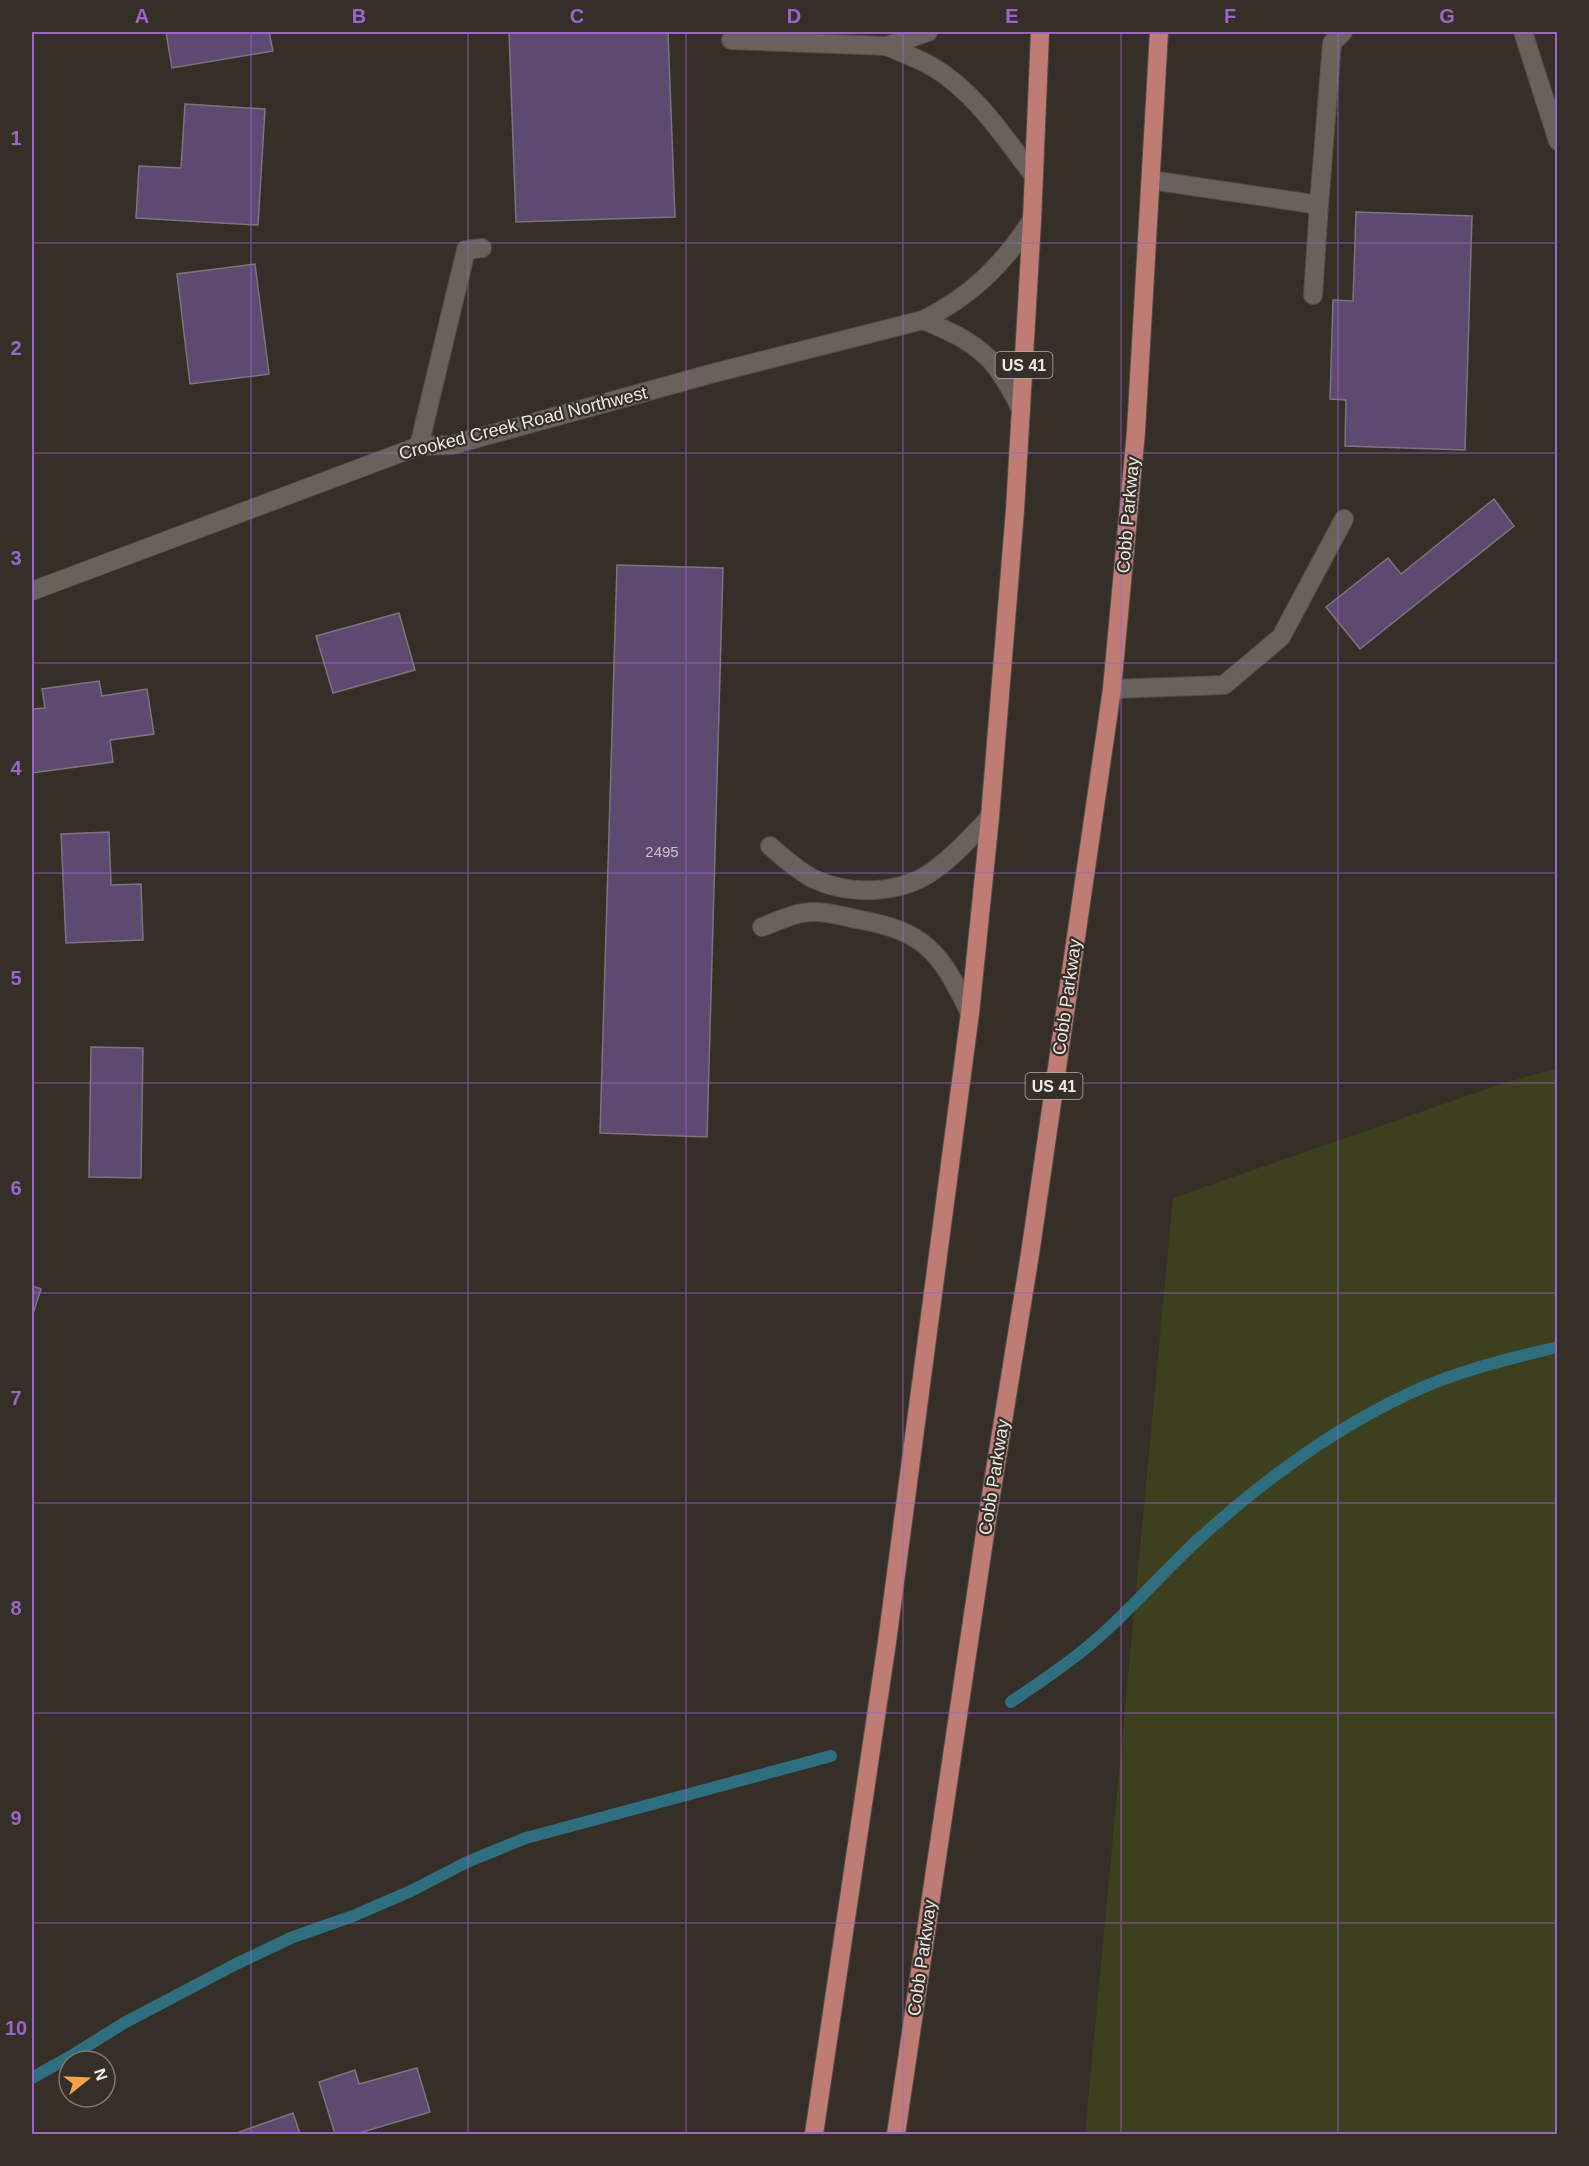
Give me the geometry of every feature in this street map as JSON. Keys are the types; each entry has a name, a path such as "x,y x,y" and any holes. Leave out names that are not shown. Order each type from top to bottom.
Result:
{"main road":[{"name":"US 41","path":"814,2134 889,1630 970,1013 990,817 1022,409 1040,32"},
{"name":"Cobb Parkway","path":"896,2134 985,1532 1030,1254 1112,689 1136,431 1159,32"}],"street":[{"path":"731,40 887,46 928,32"},
{"path":"1312,295 1332,43 1343,32"},
{"path":"1523,32 1557,141"},
{"path":"887,46 933,67 961,88 985,112 1034,176"},
{"path":"1151,180 1319,205"},
{"name":"Crooked Creek Road Northwest","path":"32,591 419,446 452,445 714,373 923,320 969,293 1005,256 1032,220"},
{"path":"419,446 466,250 482,248"},
{"path":"923,320 963,338 983,352 997,368 1022,409"},
{"path":"1112,689 1224,685 1281,637 1344,519"},
{"path":"770,846 793,866 815,879 844,888 894,888 932,872 961,847 990,817"},
{"path":"762,927 813,911 886,924 908,932 934,953 946,968 970,1013"}],"green space":[{"path":"1557,1068 1557,2134 1085,2134 1173,1198 1498,1085"}],"building":[{"path":"166,32 269,32 273,51 172,68"},
{"path":"509,32 668,32 675,217 516,222"},
{"path":"185,104 265,109 258,225 136,218 139,166 181,168"},
{"path":"1356,212 1472,216 1465,450 1345,446 1346,400 1330,399 1333,300 1353,301"},
{"path":"255,264 269,374 190,384 177,274"},
{"path":"1494,499 1514,526 1360,649 1326,607 1388,558 1401,574"},
{"path":"617,565 723,568 707,1137 600,1133"},
{"path":"399,613 415,670 333,693 316,636"},
{"path":"99,681 102,696 147,689 154,734 110,740 113,762 32,773 32,709 45,708 42,689"},
{"path":"109,832 111,885 141,884 143,940 66,943 61,834"},
{"path":"91,1047 143,1048 141,1178 89,1177"},
{"path":"32,1286 41,1289 32,1317"},
{"path":"417,2068 430,2112 356,2134 335,2134 319,2082 355,2070 359,2084"},
{"path":"293,2113 300,2134 234,2134"}],"waterway":[{"path":"1011,1702 1063,1666 1100,1636 1225,1515 1274,1476 1324,1441 1378,1409 1442,1379 1558,1347"},
{"path":"32,2078 124,2023 236,1964 293,1937 353,1916 411,1891 467,1862 526,1838 831,1756"}]}
